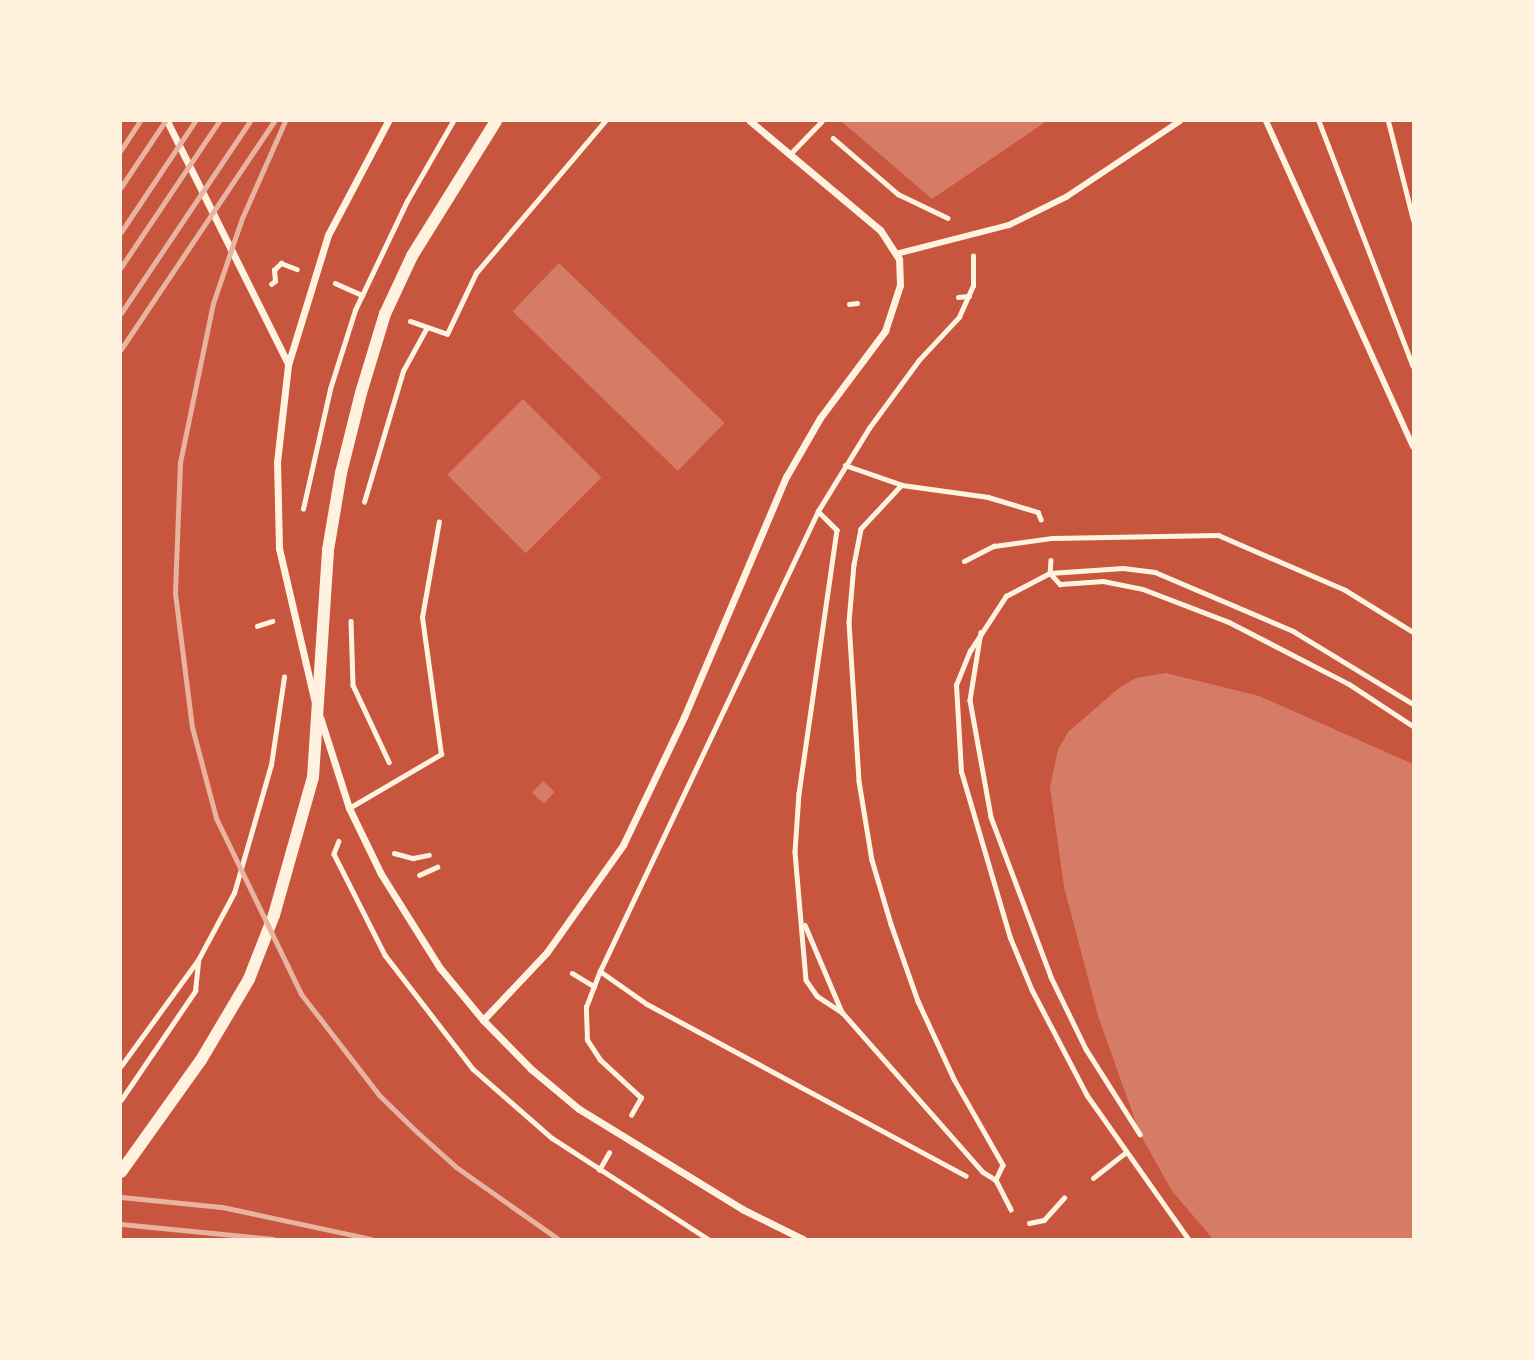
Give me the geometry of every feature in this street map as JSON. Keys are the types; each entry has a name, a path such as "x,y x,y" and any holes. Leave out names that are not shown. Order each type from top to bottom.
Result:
{"street":[{"path":"167,121 288,365"},
{"path":"388,121 328,235 288,365 277,462 279,548 307,677 349,808 414,931 483,1020 579,1109 742,1209 803,1239"},
{"path":"121,1172 173,1104 248,979 295,853 313,777 328,550 341,473 385,314 412,256 496,121"},
{"path":"483,1020 553,944 622,845 684,718 786,477 820,418 885,331 900,285 896,254 880,230 750,121"},
{"path":"896,254 1009,225 1066,197 1180,121"},
{"path":"1266,121 1413,446"}],"lane":[{"path":"1388,121 1413,220"},
{"path":"789,155 820,123"},
{"path":"349,808 397,777 441,754 422,617 439,521"},
{"path":"964,561 994,547 1052,538 1218,535 1345,590 1413,632"}],"path":[{"path":"386,245 453,121"},
{"path":"447,334 475,274 605,121"},
{"path":"1319,121 1413,366"},
{"path":"820,123 898,194 914,200 924,210 953,220"},
{"path":"634,1110 641,1098 600,1060 587,1040 586,1007 600,971 818,511 845,466 919,360 959,317 969,296 974,260"},
{"path":"275,281 272,269 281,263 303,271"},
{"path":"958,297 969,296"},
{"path":"849,304 856,303"},
{"path":"362,511 403,371 426,329"},
{"path":"845,466 902,485 988,497 1038,512 1052,538 1050,573 1060,584 1103,582 1143,590 1229,622 1349,684 1413,726"},
{"path":"902,485 861,529 854,564 849,649 859,780 872,860 891,924 928,1023 1003,1165 996,1180"},
{"path":"818,511 837,530 799,793 795,852 806,980 817,996 842,1012 984,1172 996,1180 1011,1209"},
{"path":"1188,1239 1087,1096 1032,990 976,836 955,727 956,685 981,631 1006,596 1050,573 1123,568 1155,572 1293,631 1413,704"},
{"path":"351,609 353,685 397,777"},
{"path":"981,631 970,700 978,762 991,817 1051,977 1086,1049 1140,1134"},
{"path":"349,808 334,854 358,906 384,955 473,1069 552,1138 708,1239"},
{"path":"407,854 413,859 429,855"},
{"path":"419,875 437,867"},
{"path":"802,918 842,1012"},
{"path":"121,1066 198,960 195,991 121,1100"},
{"path":"600,971 647,1004 966,1176"},
{"path":"572,973 594,986"},
{"path":"1093,1178 1125,1153"},
{"path":"599,1170 605,1160"},
{"path":"1029,1223 1044,1220 1064,1198"}],"building":[{"path":"841,121 1047,121 932,199"},
{"path":"559,263 724,423 678,471 512,311"},
{"path":"523,399 601,477 526,553 447,475"},
{"path":"1166,673 1259,696 1413,764 1413,1239 1213,1239 1172,1191 1140,1134 1098,1016 1064,887 1050,787 1058,750 1068,732 1119,688 1136,678"},
{"path":"543,781 555,792 544,804 532,793"}],"railway":[{"path":"121,150 140,121"},
{"path":"121,187 165,121"},
{"path":"121,232 195,121"},
{"path":"121,267 219,121"},
{"path":"121,313 250,121"},
{"path":"121,349 274,121"},
{"path":"285,121 242,218 213,303 180,462 175,593 192,727 216,818 301,994 379,1095 417,1132 456,1167 558,1239"},
{"path":"121,1197 222,1207 371,1239"},
{"path":"121,1224 273,1239"}]}
